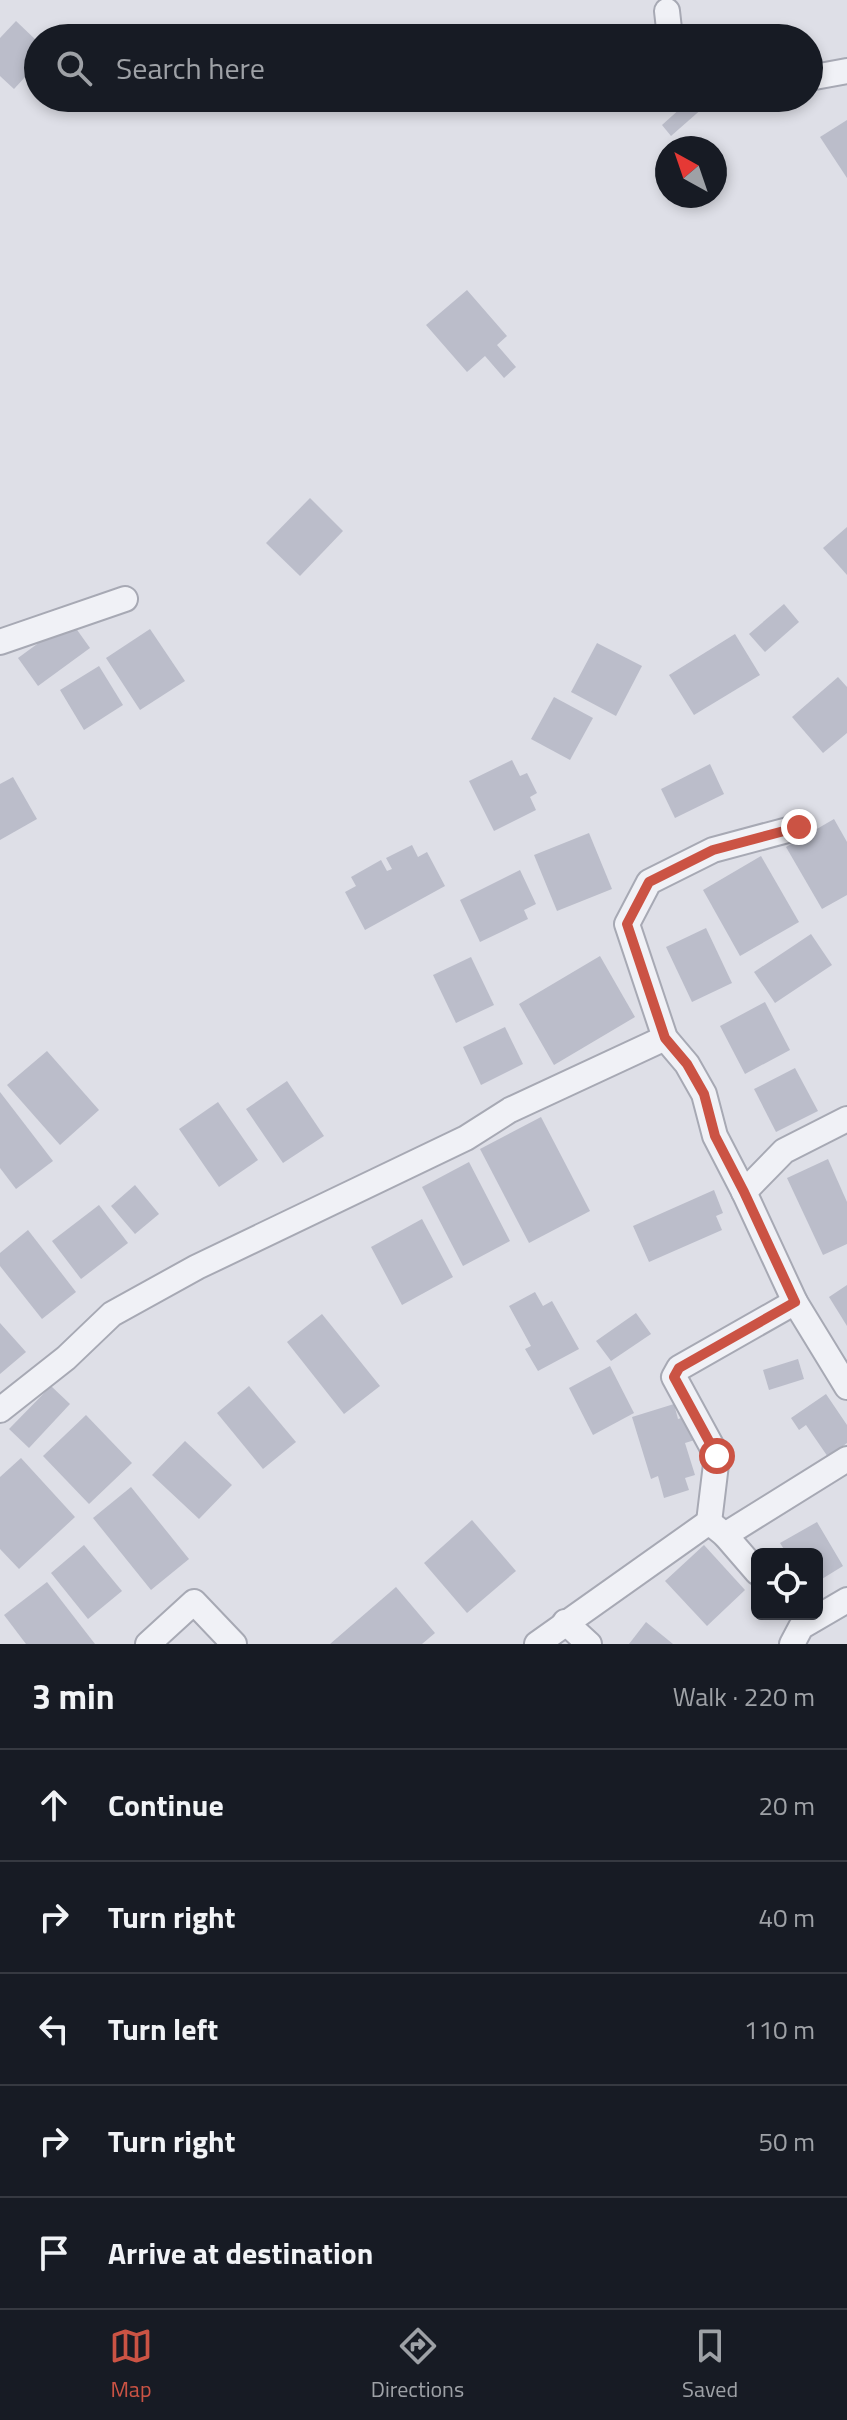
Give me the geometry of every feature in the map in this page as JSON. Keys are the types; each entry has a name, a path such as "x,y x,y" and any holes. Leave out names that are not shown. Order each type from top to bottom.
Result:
{"street":[{"path":"667,11 668,24"},
{"path":"823,75 847,71"},
{"path":"0,642 125,599"},
{"path":"799,827 713,850 649,882 627,924 665,1038 687,1064 704,1094 715,1136 795,1302 847,1387"},
{"path":"0,1410 66,1358 112,1314 197,1267 466,1138 510,1110 665,1038"},
{"path":"744,1192 784,1151 847,1119"},
{"path":"751,1565 717,1528 717,1456 674,1377 679,1368 795,1302"},
{"path":"537,1644 565,1622 717,1528 847,1459"},
{"path":"794,1628 847,1600"},
{"path":"148,1644 194,1602 234,1644"},
{"path":"565,1622 589,1644"}],"building":[{"path":"16,21 24,29 24,78 14,89 0,76 0,38"},
{"path":"676,112 698,112 671,136 662,125"},
{"path":"847,120 847,178 820,137"},
{"path":"467,290 507,336 497,345 516,367 504,378 485,356 467,372 426,325"},
{"path":"310,498 343,531 300,576 266,543"},
{"path":"847,527 847,575 823,548"},
{"path":"784,604 799,622 765,652 749,634"},
{"path":"70,620 90,648 38,686 18,658"},
{"path":"150,629 185,681 140,710 106,658"},
{"path":"735,634 760,675 694,715 669,675"},
{"path":"597,643 642,666 616,716 571,692"},
{"path":"99,666 123,705 84,730 60,690"},
{"path":"838,677 847,687 847,733 823,753 792,717"},
{"path":"554,697 593,718 570,760 531,739"},
{"path":"512,760 520,776 527,773 537,793 530,797 536,810 494,831 469,781"},
{"path":"710,764 724,794 675,818 661,789"},
{"path":"13,777 37,819 0,840 0,784"},
{"path":"834,819 847,842 847,895 822,909 786,847"},
{"path":"589,833 612,889 557,911 534,855"},
{"path":"412,845 418,857 427,852 445,886 365,930 345,892 356,886 351,877 381,860 387,871 392,869 386,858"},
{"path":"761,856 799,922 740,956 703,890"},
{"path":"520,870 536,904 524,910 528,919 480,942 460,900"},
{"path":"706,928 732,983 692,1002 666,947"},
{"path":"811,934 832,965 775,1003 754,972"},
{"path":"600,956 635,1017 554,1065 519,1004"},
{"path":"471,957 494,1005 456,1023 433,975"},
{"path":"765,1002 790,1050 745,1074 720,1026"},
{"path":"505,1027 523,1064 481,1085 463,1047"},
{"path":"47,1051 99,1110 60,1145 7,1085"},
{"path":"795,1068 818,1111 776,1132 754,1089"},
{"path":"287,1081 324,1136 283,1163 246,1109"},
{"path":"0,1092 53,1161 16,1189 0,1168"},
{"path":"218,1102 258,1160 219,1187 179,1129"},
{"path":"541,1117 590,1211 529,1243 480,1149"},
{"path":"828,1159 847,1202 847,1244 823,1255 787,1178"},
{"path":"469,1162 510,1241 463,1266 422,1187"},
{"path":"135,1185 159,1214 135,1234 111,1206"},
{"path":"714,1190 723,1213 716,1216 722,1230 649,1262 633,1226"},
{"path":"99,1205 128,1243 81,1279 52,1241"},
{"path":"422,1219 453,1277 402,1305 371,1247"},
{"path":"28,1230 76,1292 42,1319 0,1266 0,1253"},
{"path":"847,1285 847,1326 829,1297"},
{"path":"535,1292 543,1306 552,1301 579,1349 538,1371 525,1349 531,1346 509,1306"},
{"path":"636,1313 651,1334 611,1361 596,1341"},
{"path":"322,1314 380,1386 344,1414 287,1342"},
{"path":"0,1323 26,1352 0,1374"},
{"path":"798,1359 804,1379 769,1390 763,1370"},
{"path":"610,1366 634,1413 593,1435 569,1388"},
{"path":"51,1386 70,1404 29,1448 9,1429"},
{"path":"249,1386 296,1442 263,1469 217,1413"},
{"path":"826,1394 847,1425 847,1443 828,1457 806,1425 799,1430 791,1418"},
{"path":"674,1404 678,1419 691,1415 698,1439 685,1443 695,1475 685,1478 689,1490 664,1498 658,1476 651,1479 632,1417"},
{"path":"86,1415 132,1463 89,1504 43,1456"},
{"path":"185,1441 232,1485 199,1519 152,1475"},
{"path":"21,1458 75,1517 19,1569 0,1549 0,1477"},
{"path":"131,1487 189,1559 151,1590 93,1518"},
{"path":"472,1520 516,1571 467,1613 424,1563"},
{"path":"817,1522 843,1566 823,1578 823,1548 783,1548 780,1543"},
{"path":"84,1545 122,1591 88,1619 51,1573"},
{"path":"704,1545 745,1590 707,1626 665,1581"},
{"path":"47,1582 95,1644 26,1644 4,1615"},
{"path":"396,1587 435,1633 422,1644 330,1644"},
{"path":"646,1622 673,1644 629,1644"}],"route":[{"path":"717,1456 674,1377 679,1368 795,1302 715,1136 704,1094 687,1064 665,1038 627,924 649,882 713,850 799,827"}]}
